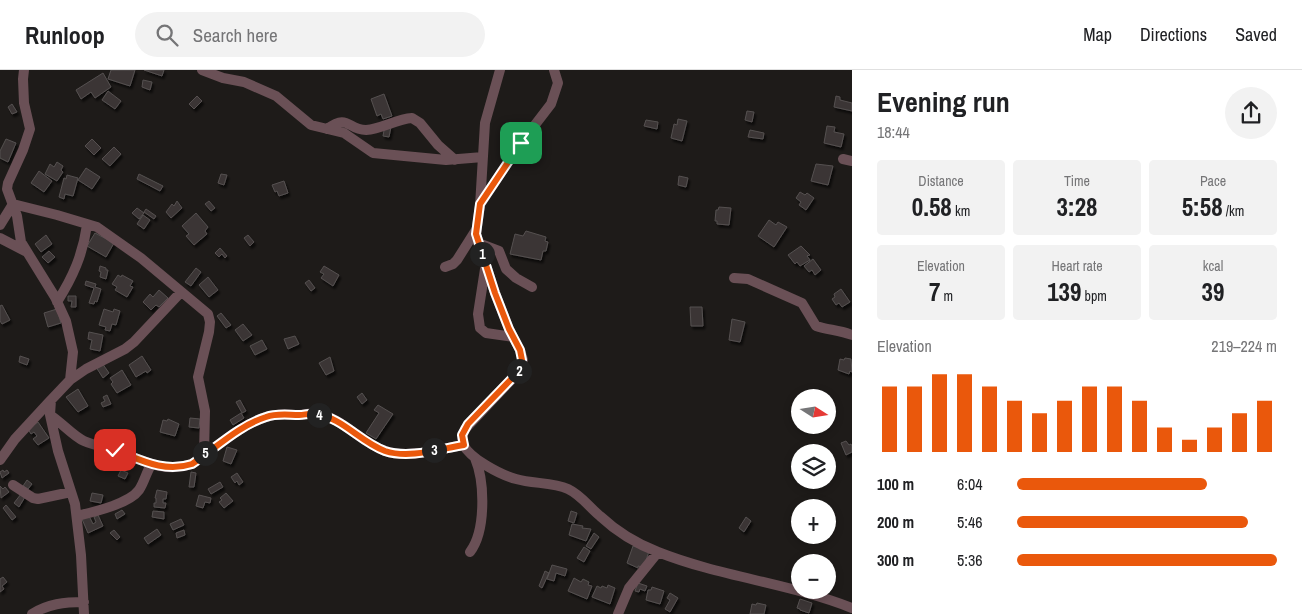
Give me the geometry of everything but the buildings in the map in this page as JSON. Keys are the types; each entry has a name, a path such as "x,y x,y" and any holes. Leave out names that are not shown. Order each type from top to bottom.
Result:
{"street":[{"path":"24,70 24,103 30,129 24,150 8,183 8,194 13,204 21,242 57,302 66,321 72,352 70,380"},
{"path":"202,70 223,78 244,82 276,96 311,125 344,133 373,153 455,160 482,158"},
{"path":"500,70 485,123 480,204 476,230 478,243 495,293 520,350 522,368 468,424 462,435 464,445 475,458 501,474 516,479 568,489 580,496 601,518 616,529 658,552 723,572 806,592 852,608"},
{"path":"480,204 493,188 518,147 551,104 558,82 554,70"},
{"path":"327,129 336,122 342,122 360,130 370,130 397,120 412,118 420,123 438,145 455,160"},
{"path":"13,204 57,215 103,231 141,258 208,314 210,322 198,377 205,411 204,454"},
{"path":"0,225 13,204"},
{"path":"57,302 79,262 84,247 87,225"},
{"path":"445,267 457,260 476,230"},
{"path":"0,238 26,252"},
{"path":"478,243 498,250 506,270 532,287"},
{"path":"485,264 478,314 480,328 486,333 513,336"},
{"path":"734,278 748,279 802,303 816,326 852,335"},
{"path":"0,460 15,439 70,380 134,342 181,292"},
{"path":"51,400 50,415 58,451 77,516 84,614"},
{"path":"50,415 84,441 115,450 151,465 167,467 192,464 243,428 265,417 283,413 300,415 314,413 331,419 351,430 366,442 386,451 407,454 464,445"},
{"path":"470,552 477,541 479,533 482,489 481,475 475,458"},
{"path":"77,516 106,509 133,496 138,491 151,465"},
{"path":"13,485 33,498 38,499 71,492"},
{"path":"618,614 629,588 658,552"},
{"path":"32,614 43,607 65,602 84,602"}],"route":[{"path":"115,450 151,465 183,466 192,464 243,428 265,417 283,413 300,415 314,413 331,419 351,430 366,442 386,451 407,454 464,445 462,435 468,424 522,368 520,350 509,329 495,293 476,234 480,204 493,188 521,143"}]}
